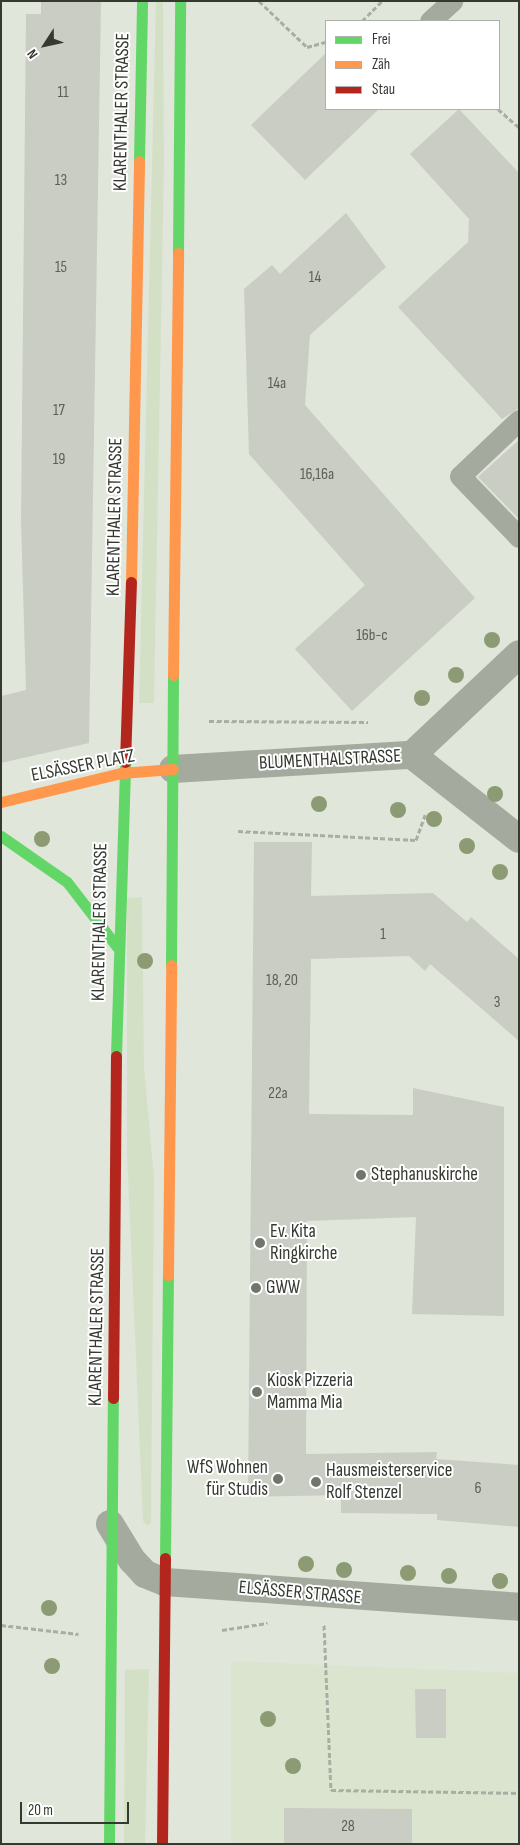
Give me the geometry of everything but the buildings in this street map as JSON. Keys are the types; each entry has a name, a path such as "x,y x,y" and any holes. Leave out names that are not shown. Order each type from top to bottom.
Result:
{"main road":[{"name":"KLARENTHALER STRASSE","path":"109,1844 110,1524 117,947 121,773 130,605 142,1"},
{"path":"162,1844 180,1"},
{"name":"ELSÄSSER PLATZ","path":"1,802 121,773 173,769"},
{"path":"1,836 67,882 117,947"}],"street":[{"path":"412,755 519,654"},
{"name":"BLUMENTHALSTRASSE","path":"173,769 412,755 519,839"},
{"name":"ELSÄSSER STRASSE","path":"110,1524 132,1560 146,1574 165,1582 323,1596 519,1607"}],"lane":[{"path":"431,20 452,1"},
{"path":"519,420 460,476 519,536"}],"path":[{"path":"259,1 307,46 325,42"},
{"path":"363,20 382,1"},
{"path":"499,110 519,127"},
{"path":"209,720 375,722"},
{"path":"238,831 416,840 425,815"},
{"path":"323,1596 331,1790 519,1794"},
{"path":"1,1625 80,1634"},
{"path":"222,1630 244,1630"}],"shaded area":[{"path":"156,1 163,1 164,164 154,703 139,703"},
{"path":"142,897 144,1067 154,1178 151,1523 147,1526 143,1521 127,1153 127,898"},
{"path":"231,1661 519,1673 519,1844 231,1844"},
{"path":"149,1669 145,1844 124,1844 125,1670"}],"traffic: fast":[{"path":"139,161 142,1"},
{"path":"178,253 180,1"},
{"path":"171,965 173,675"},
{"path":"116,1056 125,762"},
{"path":"1,836 67,882 117,947"},
{"path":"165,1558 168,1275"},
{"path":"109,1844 113,1398"}],"traffic: slow":[{"path":"131,582 139,161"},
{"path":"173,675 178,253"},
{"path":"1,802 121,773 173,769"},
{"path":"168,1275 171,965"}],"traffic: jam":[{"path":"125,762 131,582"},
{"path":"113,1398 116,1056"},
{"path":"162,1844 165,1558"}],"place":[{"name":"Stephanuskirche","path":"361,1175"},
{"name":"Ev. Kita Ringkirche","path":"260,1243"},
{"name":"GWW","path":"256,1288"},
{"name":"Kiosk Pizzeria Mamma Mia","path":"257,1392"},
{"name":"WfS Wohnen für Studis","path":"278,1479"},
{"name":"Hausmeisterservice Rolf Stenzel","path":"316,1482"}]}
